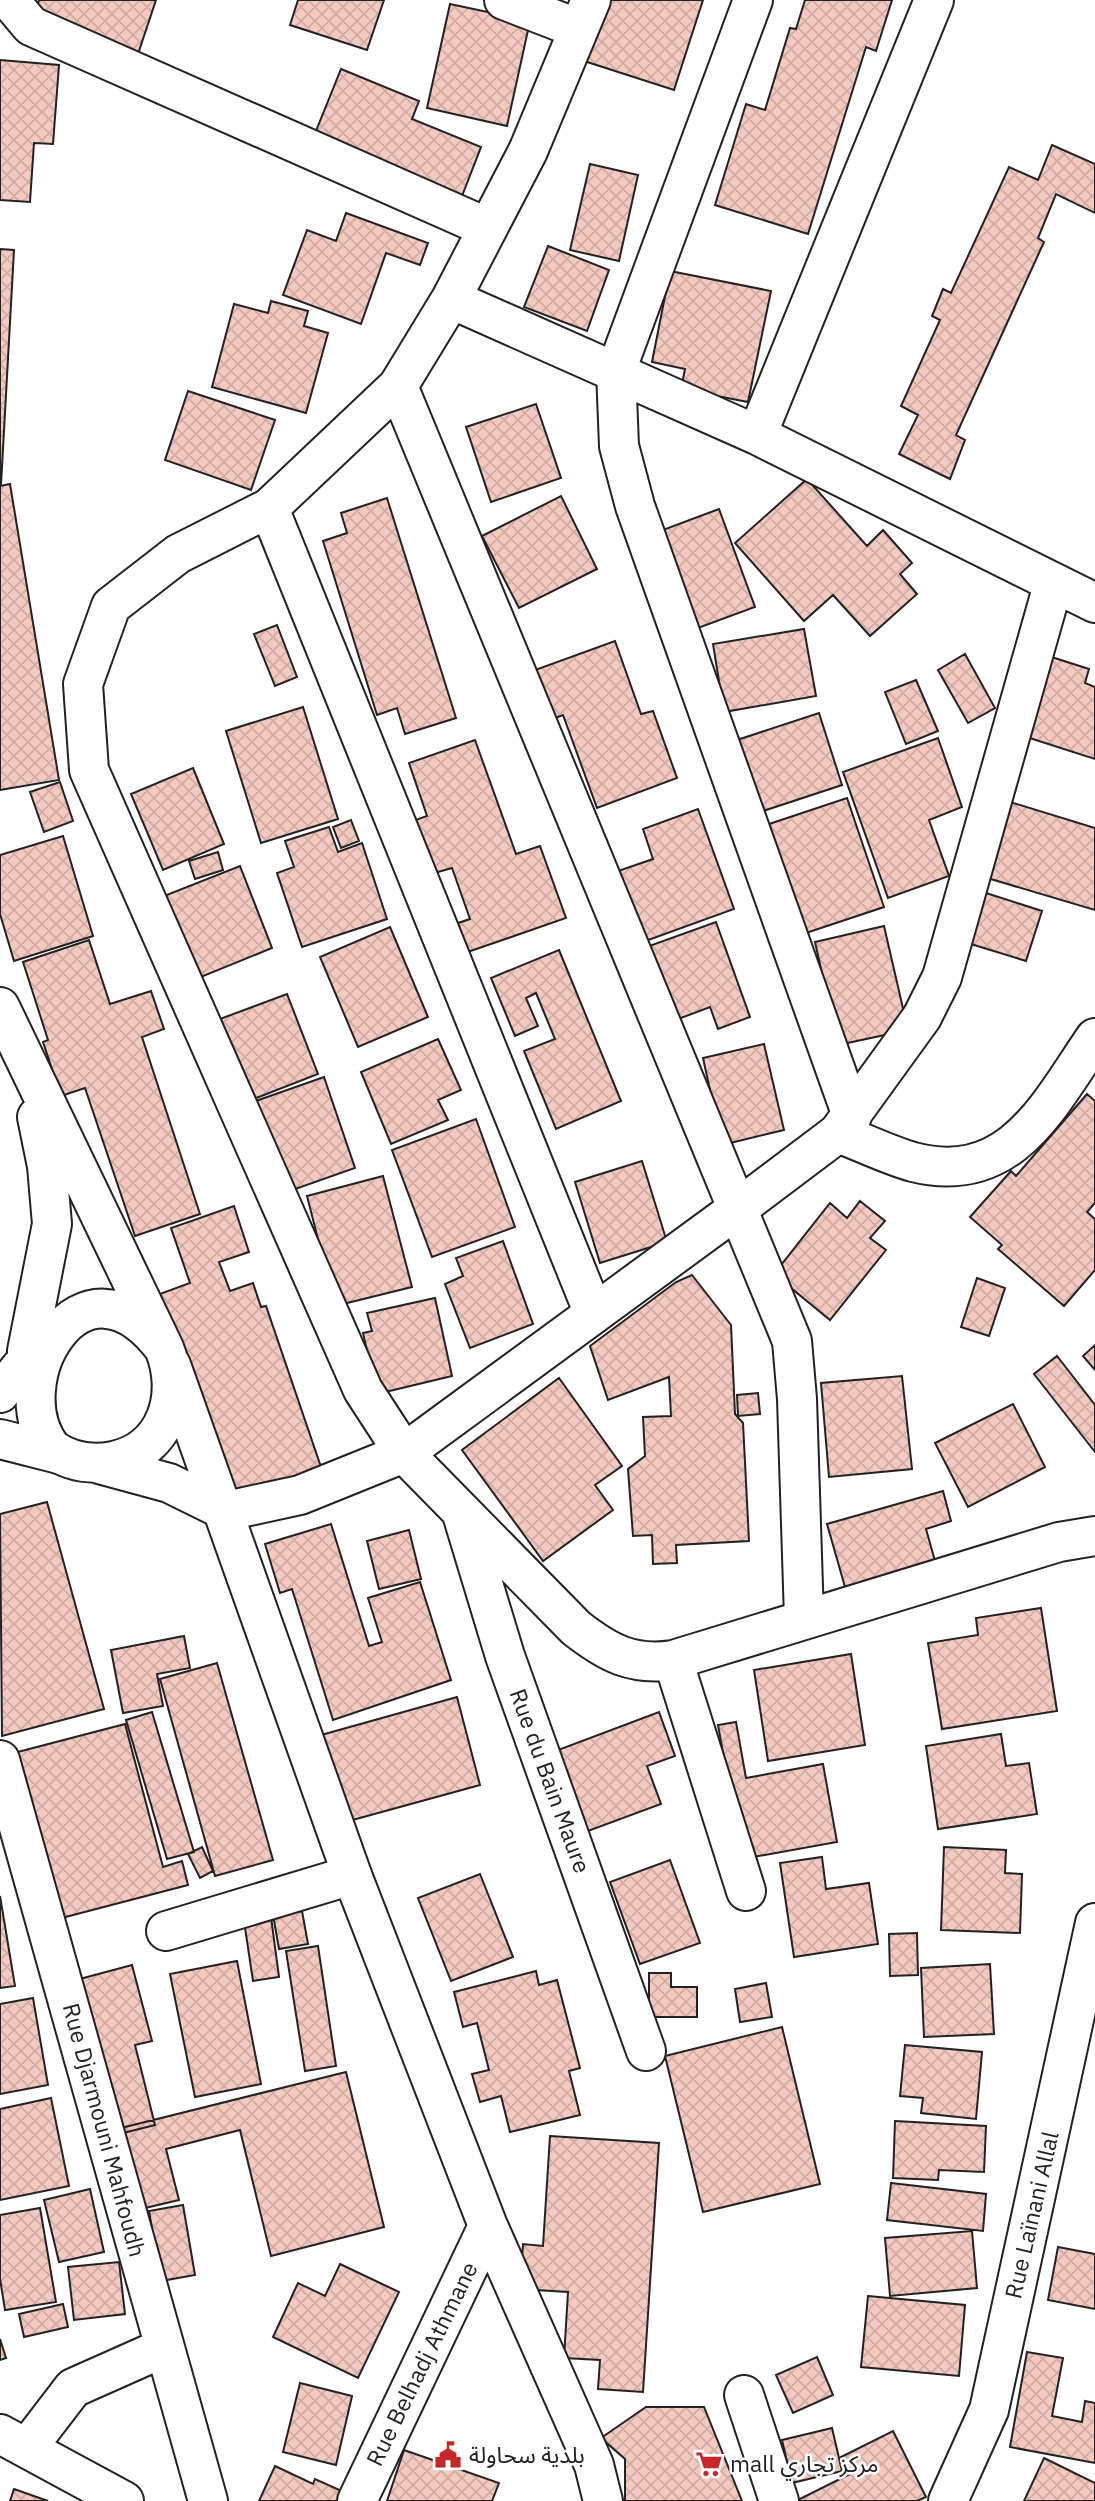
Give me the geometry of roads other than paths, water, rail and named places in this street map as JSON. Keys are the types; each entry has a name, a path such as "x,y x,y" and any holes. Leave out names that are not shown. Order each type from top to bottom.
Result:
{"street":[{"path":"14,0 15,7 31,26 488,228"},
{"path":"503,0 585,14 528,151 451,299 398,386 268,508 178,554 111,606 83,684 89,770 363,1390 404,1453 576,1628 599,1646 626,1660 650,1663 673,1660 1059,1542 1095,1536"},
{"path":"753,0 616,370 619,446 635,506 845,1125 913,1162 954,1167 988,1160 1016,1145 1036,1124 1095,1038"},
{"path":"757,435 934,0"},
{"path":"451,299 616,370 757,435 1054,585 1095,603"},
{"path":"398,386 792,1341 797,1399 804,1618"},
{"path":"268,508 594,1314"},
{"path":"0,1440 169,1483 226,1511 300,1495 404,1453 737,1209 845,1125 922,1017 942,977 1054,585"},
{"path":"0,1007 168,1356 226,1511 352,1875 488,2226 594,2465 603,2501"},
{"path":"24,1057 47,1166 52,1224 16,1371 20,1401 26,1417 34,1432 59,1454"},
{"path":"16,1371 38,1335 53,1321 73,1311 94,1308 115,1310 134,1318 151,1331 168,1356 174,1388 170,1411 159,1432 143,1448 122,1459 99,1464"},
{"name":"Rue du Bain Maure","path":"460,1509 509,1668 646,2051"},
{"path":"673,1660 746,1891"},
{"name":"Rue Djarmouni Mahfoudh","path":"0,1760 208,2501"},
{"path":"166,1931 352,1875"},
{"name":"Rue Laïnani Allal","path":"948,2501 989,2410 1095,1923"},
{"name":"Rue Belhadj Athmane","path":"357,2501 488,2226"},
{"path":"124,2501 13,2441 73,2388 163,2348"},
{"path":"744,2395 779,2501"}],"place":[{"name":"بلدية سحاولة","path":"448,2455"},
{"name":"mall مركز تجاري","path":"709,2464"}]}
